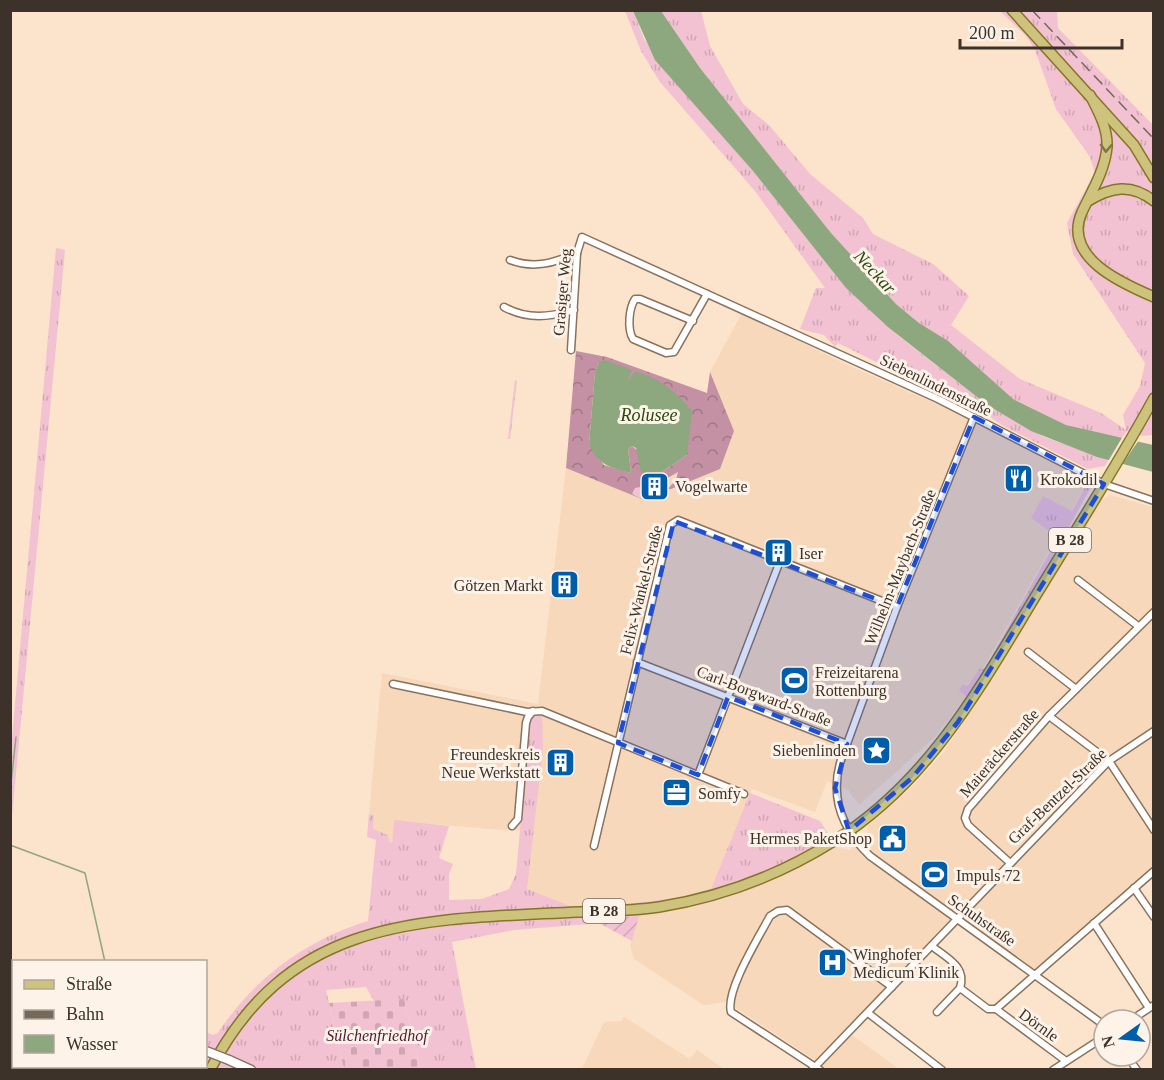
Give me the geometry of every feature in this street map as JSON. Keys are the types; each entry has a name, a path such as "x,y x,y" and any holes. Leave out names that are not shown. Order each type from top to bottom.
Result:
{"main road":[{"path":"1012,10 1134,145 1154,178"},
{"path":"1090,95 1101,115 1107,144 1105,162 1078,227 1081,245 1087,256 1107,273 1154,297"},
{"path":"1088,201 1109,190 1129,188 1142,191 1154,201"},
{"name":"B 28","path":"210,1070 241,1019 265,992 309,959 346,941 404,925 442,920 640,909 692,901 767,876 806,857 849,831 903,786 952,730 1112,471 1154,398"},
{"path":"1140,423 1154,410"},
{"path":"207,1051 251,1070"}],"street":[{"name":"Grasiger Weg","path":"571,350 577,253 582,237"},
{"name":"Siebenlindenstraße","path":"582,237 974,417 1104,484 1154,501"},
{"path":"510,260 522,265 542,265 577,253"},
{"path":"693,321 640,299 634,299 631,304 630,334 633,339 666,353 674,352 693,321 707,294"},
{"path":"504,307 520,314 545,318 574,310"},
{"name":"Wilhelm-Maybach-Straße","path":"849,831 837,804 835,788 840,763 897,607 974,417"},
{"name":"Felix-Wankel-Straße","path":"594,846 670,525 674,521 678,520 897,607"},
{"path":"698,775 780,561"},
{"path":"1078,580 1138,626"},
{"name":"Maieräckerstraße","path":"1009,862 968,825 965,818 978,796 1049,716 1154,612"},
{"path":"1028,652 1076,689"},
{"name":"Carl-Borgward-Straße","path":"637,662 847,744"},
{"path":"393,684 542,711 744,794"},
{"path":"512,826 518,819 526,723 533,711"},
{"path":"1049,716 1109,761 1154,830"},
{"name":"Graf-Bentzel-Straße","path":"816,1068 933,946 1009,862 1109,761 1154,731"},
{"name":"Schuhstraße","path":"849,831 870,855 1092,1016"},
{"name":"Dörnle","path":"996,1009 1154,871"},
{"path":"1134,888 1154,917"},
{"path":"816,1068 731,1012 729,1004 750,955 774,912 782,910 793,914 892,987"},
{"path":"1094,923 1151,1007"},
{"path":"933,946 960,969 963,979 960,988 938,1012"},
{"name":"Dörnle","path":"960,988 988,1009 996,1009 1066,1061"},
{"path":"868,1013 942,1070"},
{"path":"1053,1070 1092,1045"}],"highlighted area":[{"path":"974,417 1104,484 958,722 912,778 849,831 835,788 847,744 752,706 728,697 698,775 618,743 674,521 897,607"}],"shaded area":[{"path":"742,313 852,367 978,422 1088,481 969,694 935,737 859,805 848,790 827,781 815,812 752,789 711,889 684,897 634,903 570,906 526,889 532,826 516,831 394,821 392,843 389,842 388,835 373,829 374,815 369,814 382,673 538,704 566,468 649,502 657,484 674,473 678,472 669,489 720,469 734,431 710,372"},
{"path":"1110,495 1153,507 1153,866 1034,971 958,913 815,1060 733,1004 726,1002 703,1005 634,959 630,946 639,916 701,905 752,889 836,846 849,850 867,839 868,826 908,791 942,754 974,707 1099,501"},
{"path":"624,1017 690,1059 697,1050 724,1069 582,1069 604,1022 621,1021"},
{"path":"852,1035 899,1069 817,1070"}],"green space":[{"path":"625,11 633,11 644,39 670,76 753,171 846,288 900,337 986,404 1044,437 1108,460 1105,466 1088,469 1002,425 976,407 940,394 838,343 835,347 824,335 800,329 816,288 825,288 755,191 660,82 641,51"},
{"path":"661,11 701,11 710,46 743,104 769,125 810,174 863,218 873,234 933,264 969,296 951,325 1020,379 1101,413 1126,430 1123,415 1140,386 1145,363 1073,254 1067,223 1095,173 1090,157 1056,109 1035,50 1026,36 1000,11 1057,11 1058,28 1153,125 1153,435 1142,436 1127,431 1121,439 1066,425 1013,399 896,304 831,233 700,68"},
{"path":"56,248 65,250 11,827 11,749"},
{"path":"576,351 607,357 707,393 710,372 734,431 720,469 671,489 668,489 676,479 678,472 657,484 635,488 632,494 649,502 566,468","holes":["599,362 628,379 631,377 687,455 663,471 632,446 628,449 631,473 604,465 589,444 595,372"]},
{"path":"515,380 517,381 510,439 508,439"},
{"path":"1088,482 1091,487 1012,631 969,698 959,691 962,685 968,686 979,669 985,669 1058,537 1031,518 1043,496 1072,511"},
{"path":"657,484 650,501 632,494 635,487"},
{"path":"542,711 543,748 527,889 570,906 634,903 684,897 711,889 750,793 820,821 836,846 752,889 701,905 639,916 598,919 588,924 514,930 452,942 476,1069 420,1069 404,1000 374,1001 366,987 326,990 344,1069 131,1070 130,1068 207,1068 207,1032 213,1035 218,1033 247,995 264,979 323,939 368,921 376,840 367,837 369,814 374,815 373,829 388,835 389,842 392,843 394,820 449,826 439,858 453,864 449,874 449,900 482,899 509,889 516,874 530,719"},
{"path":"639,916 632,941 595,921 598,919"},
{"name":"Sülchenfriedhof","path":"404,999 420,1069 344,1069 329,1003"}],"water":[{"path":"633,11 661,11 700,68 831,233 896,304 919,323 948,341 1013,399 1066,425 1153,445 1153,472 1097,457 1031,431 986,404 888,327 846,288 753,171 655,60"},
{"name":"Rolusee","path":"605,360 632,370 628,379 636,371 653,378 667,386 686,404 692,411 687,455 663,471 644,473 641,472 636,448 632,446 628,449 631,473 610,467 596,457 589,444 595,372 599,362"}],"pier":[{"path":"1123,436 1139,440 1121,466 1107,463"}],"waterway":[{"path":"10,792 16,737"},
{"path":"10,845 85,873 105,960"}],"railway":[{"path":"1032,10 1154,139"}],"place":[{"name":"Krokodil","path":"1019,479"},
{"name":"Vogelwarte","path":"654,486"},
{"name":"Iser","path":"778,553"},
{"name":"Götzen Markt","path":"564,585"},
{"name":"Freizeitarena Rottenburg","path":"794,681"},
{"name":"Siebenlinden","path":"877,750"},
{"name":"Freundeskreis Neue Werkstatt","path":"561,763"},
{"name":"Somfy","path":"677,793"},
{"name":"Hermes PaketShop","path":"893,838"},
{"name":"Impuls 72","path":"935,875"},
{"name":"Winghofer Medicum Klinik","path":"832,963"}],"water label":[{"name":"Neckar","path":"875,272"}]}
